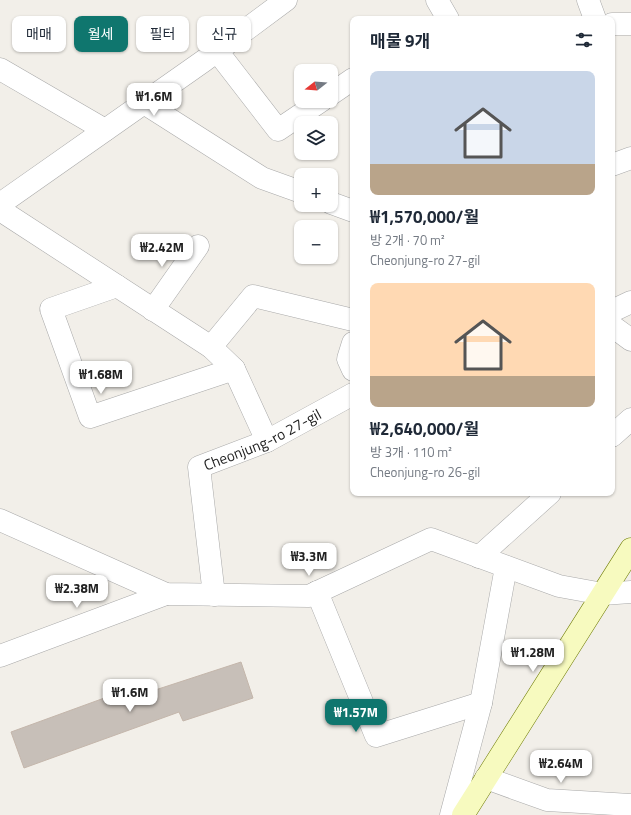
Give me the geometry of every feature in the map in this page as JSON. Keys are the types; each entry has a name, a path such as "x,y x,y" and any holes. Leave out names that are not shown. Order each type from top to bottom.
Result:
{"street":[{"path":"588,0 595,16"},
{"path":"251,21 272,3"},
{"path":"615,24 631,24"},
{"path":"0,204 216,52"},
{"path":"218,52 278,130 311,108"},
{"path":"0,69 105,130"},
{"path":"338,89 350,81"},
{"path":"144,103 262,178 294,189"},
{"path":"615,164 631,158"},
{"path":"338,206 350,210"},
{"path":"0,210 211,347 234,369 267,441"},
{"path":"154,310 198,246"},
{"path":"117,286 51,308 90,417 234,369"},
{"path":"211,347 253,296 350,319"},
{"path":"615,310 631,302"},
{"path":"615,328 631,340"},
{"path":"350,353 348,359 350,363"},
{"name":"Cheonjung-ro 27-gil","path":"214,595 199,467 267,441 350,396"},
{"path":"615,433 631,419"},
{"path":"479,557 547,496"},
{"path":"0,520 166,594"},
{"path":"0,656 166,594 309,596 431,539 559,586 603,594 631,592"},
{"path":"462,815 631,549"},
{"path":"451,815 481,703 506,567"},
{"path":"317,592 376,736 481,703"},
{"path":"486,778 547,800 631,805"}],"building":[{"path":"241,662 253,698 183,721 179,712 24,768 11,732 140,685 143,694"}]}
